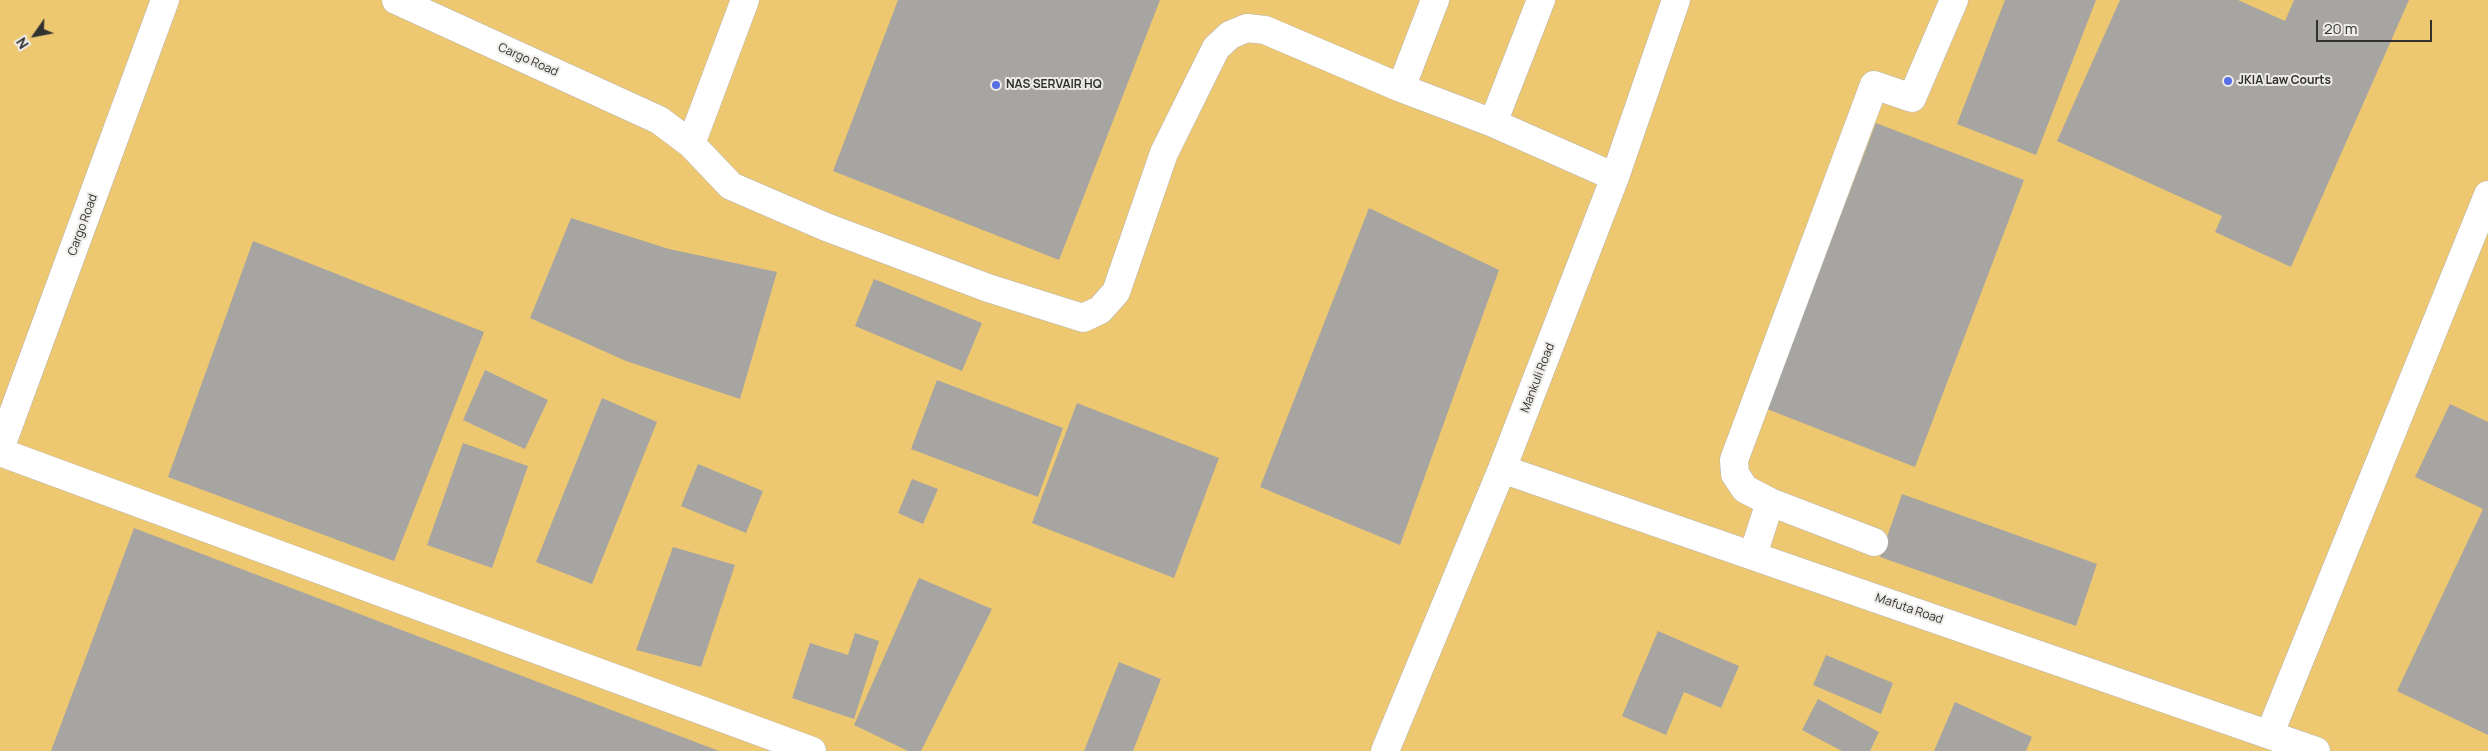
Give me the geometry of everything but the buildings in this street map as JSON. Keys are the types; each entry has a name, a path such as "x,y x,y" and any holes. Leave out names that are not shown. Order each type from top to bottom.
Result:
{"street":[{"name":"Cargo Road","path":"0,451 165,0"},
{"name":"Cargo Road","path":"396,0 659,120 691,144 731,186 871,244 988,288 1083,318 1100,310 1116,292 1164,153 1216,48 1230,35 1247,28 1265,30 1401,88 1492,123 1616,177"},
{"path":"691,144 745,0"},
{"path":"1401,88 1435,0"},
{"path":"1492,123 1541,0"},
{"name":"Mankuli Road","path":"1385,751 1502,469 1616,177 1676,0"},
{"path":"1874,542 1770,502 1745,489 1735,474 1734,460 1874,85 1912,98 1954,0"},
{"path":"2270,734 2488,195"},
{"path":"0,451 812,751"},
{"name":"Mafuta Road","path":"1502,469 2316,751"},
{"path":"1752,555 1770,502"}],"shaded area":[{"path":"0,0 2488,0 2488,751 0,751"}],"place":[{"name":"JKIA Law Courts","path":"2228,81"},
{"name":"NAS SERVAIR HQ","path":"996,85"}]}
